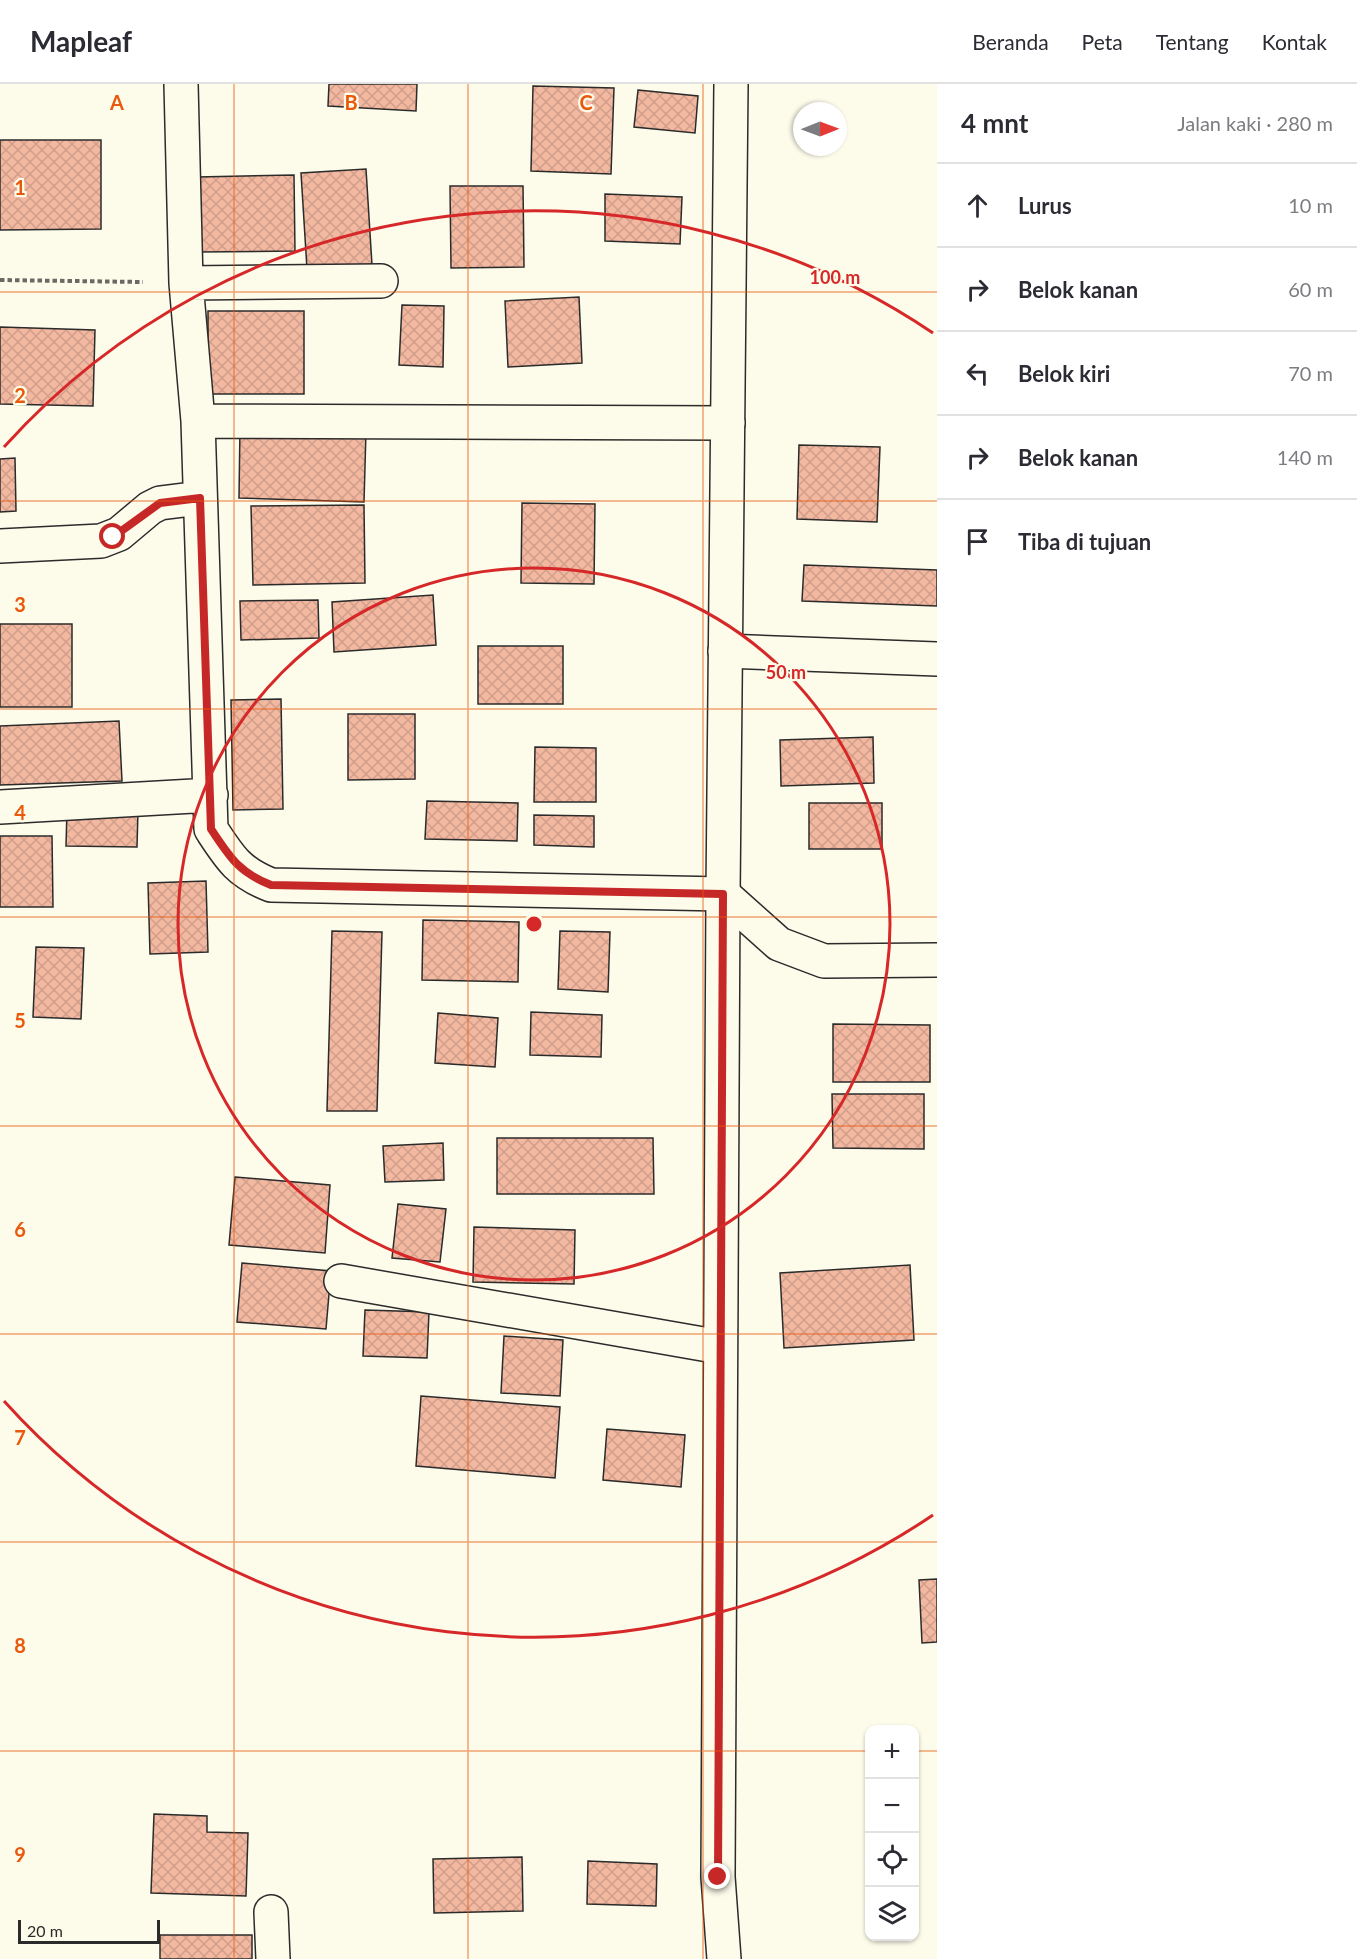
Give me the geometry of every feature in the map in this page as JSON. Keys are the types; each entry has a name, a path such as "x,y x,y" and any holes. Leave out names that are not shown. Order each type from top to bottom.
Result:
{"street":[{"path":"181,84 186,283 198,421 211,829 231,858 249,877 271,885 723,894 779,944 824,961 937,960"},
{"path":"724,1959 718,1877 723,894 731,84"},
{"path":"186,283 381,281"},
{"path":"198,421 728,423"},
{"path":"0,546 108,539 119,534 150,508 160,503 200,498"},
{"path":"725,651 937,659"},
{"path":"0,807 211,795"},
{"path":"341,1281 720,1347"},
{"path":"271,1912 273,1959"}],"path":[{"path":"0,280 186,283"}],"building":[{"path":"329,84 417,84 416,111 328,106"},
{"path":"533,86 614,88 611,174 531,171"},
{"path":"638,90 698,96 695,133 634,127"},
{"path":"0,140 101,140 101,229 0,230"},
{"path":"366,169 372,265 307,269 301,173"},
{"path":"294,175 295,251 199,252 197,177"},
{"path":"450,186 523,186 524,267 451,268"},
{"path":"605,194 682,197 680,244 605,241"},
{"path":"579,297 582,363 508,367 505,301"},
{"path":"402,305 444,306 443,367 399,365"},
{"path":"208,311 304,311 304,394 208,394"},
{"path":"0,327 95,330 93,406 0,404"},
{"path":"240,427 366,431 364,502 239,498"},
{"path":"799,445 880,447 877,522 797,519"},
{"path":"15,458 16,511 0,512 0,459"},
{"path":"522,503 595,504 594,584 521,583"},
{"path":"364,505 365,583 253,585 251,506"},
{"path":"804,565 937,570 937,606 802,601"},
{"path":"433,595 436,645 334,652 332,602"},
{"path":"318,600 319,638 241,640 240,601"},
{"path":"0,624 72,624 72,707 0,707"},
{"path":"478,646 563,646 563,704 478,704"},
{"path":"281,699 283,809 233,810 231,700"},
{"path":"348,714 415,714 415,779 348,780"},
{"path":"119,721 122,781 0,785 0,726"},
{"path":"873,737 874,783 781,786 780,740"},
{"path":"535,747 596,748 596,802 534,802"},
{"path":"427,801 518,803 517,841 425,839"},
{"path":"809,803 882,803 882,849 809,849"},
{"path":"67,809 138,810 137,847 66,846"},
{"path":"534,815 594,816 594,847 534,845"},
{"path":"0,836 52,836 53,907 0,907"},
{"path":"206,881 208,952 150,954 148,883"},
{"path":"423,920 519,922 518,982 422,980"},
{"path":"332,931 382,932 377,1111 327,1111"},
{"path":"560,931 610,932 608,992 558,989"},
{"path":"36,947 84,948 81,1019 33,1017"},
{"path":"531,1012 602,1015 601,1057 530,1055"},
{"path":"438,1013 498,1018 495,1067 435,1063"},
{"path":"833,1024 930,1025 930,1082 833,1082"},
{"path":"832,1094 924,1094 924,1149 833,1148"},
{"path":"497,1138 653,1138 654,1194 497,1194"},
{"path":"443,1143 444,1180 385,1182 383,1146"},
{"path":"235,1177 330,1185 325,1253 229,1245"},
{"path":"398,1204 446,1209 440,1262 392,1258"},
{"path":"474,1227 575,1230 574,1284 473,1282"},
{"path":"242,1263 331,1271 326,1329 237,1322"},
{"path":"910,1265 914,1340 784,1348 780,1273"},
{"path":"365,1310 429,1312 427,1358 363,1356"},
{"path":"504,1336 563,1340 560,1396 501,1393"},
{"path":"421,1396 560,1407 555,1478 416,1466"},
{"path":"607,1429 685,1435 681,1487 603,1480"},
{"path":"937,1579 937,1642 922,1643 919,1580"},
{"path":"154,1814 207,1816 207,1832 248,1833 246,1896 151,1893"},
{"path":"522,1857 523,1911 434,1913 433,1859"},
{"path":"588,1861 657,1864 656,1906 587,1904"},
{"path":"160,1935 252,1935 252,1959 160,1959"}],"route":[{"path":"113,537 150,508 160,503 200,498 211,829 231,858 249,877 271,885 723,894 718,1877"}]}
